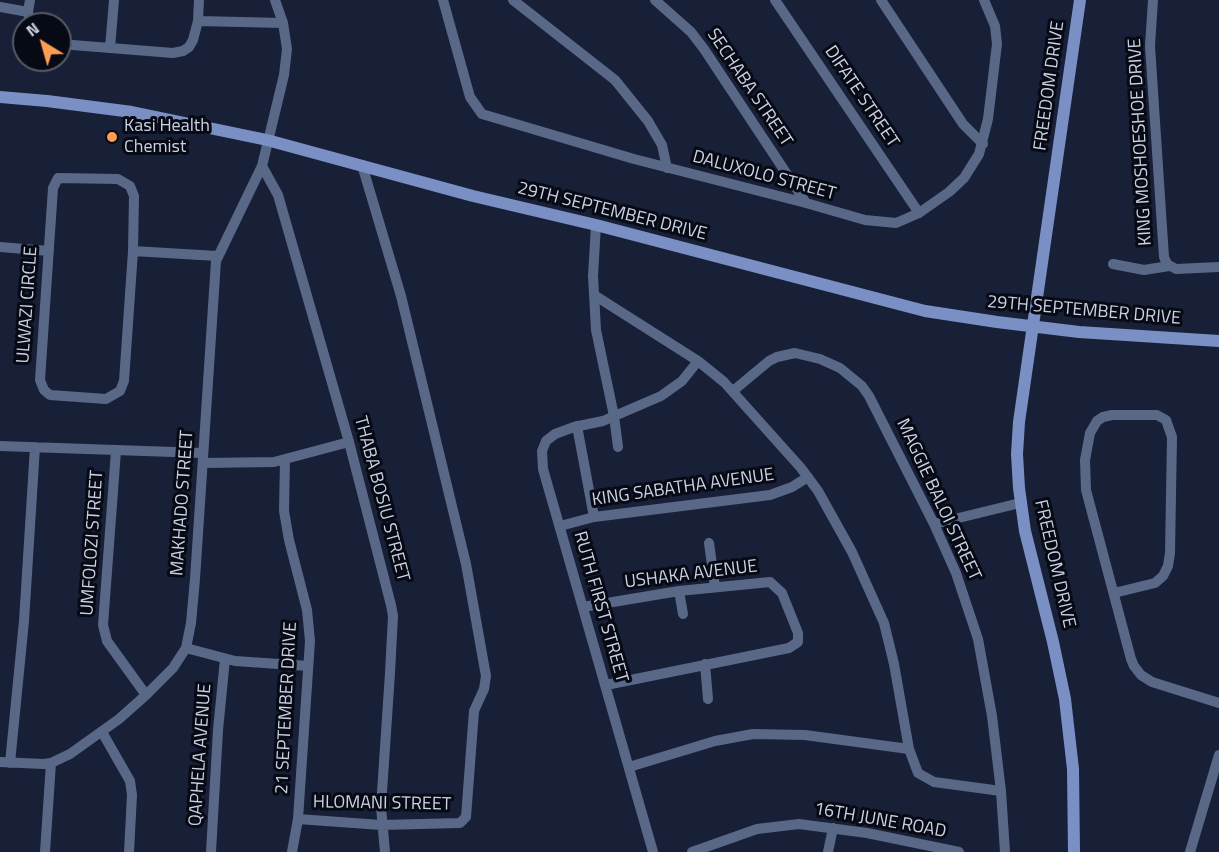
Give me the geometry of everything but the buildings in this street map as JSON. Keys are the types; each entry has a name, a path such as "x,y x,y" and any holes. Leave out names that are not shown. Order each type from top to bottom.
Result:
{"street":[{"path":"0,7 28,12 30,0"},
{"path":"110,48 114,0"},
{"path":"72,45 174,53 183,51 193,40 198,21 199,0"},
{"name":"MAKHADO STREET","path":"5,763 32,765 51,763 70,754 102,732 146,696 172,668 186,648 191,623 218,256 262,166 284,75 287,49 283,23 275,0"},
{"name":"DALUXOLO STREET","path":"443,0 470,96 482,114 667,168 806,202 880,223 896,223 919,213 949,192 964,178 974,164 983,144 988,119 997,44 995,26 984,0"},
{"path":"513,0 615,80 648,121 662,145 667,168"},
{"name":"SECHABA STREET","path":"655,0 691,32 704,49 806,202"},
{"name":"DIFATE STREET","path":"775,0 919,213"},
{"path":"881,0 963,124 983,144"},
{"name":"FREEDOM DRIVE","path":"1074,852 1073,769 1065,699 1053,642 1024,531 1017,471 1018,437 1080,0"},
{"name":"KING MOSHOESHOE DRIVE","path":"1153,0 1150,46 1165,261 1169,266 1179,269 1219,267"},
{"path":"198,21 283,23"},
{"name":"29TH SEPTEMBER DRIVE","path":"0,97 132,112 267,140 473,196 596,225 888,302 962,317 1033,327 1219,341"},
{"name":"HLOMANI STREET","path":"298,819 381,825 460,823 464,820 474,711 484,689 486,676 466,564 401,296 362,165"},
{"name":"THABA BOSIU STREET","path":"262,166 278,195 350,442 393,616 383,763 381,825 385,852"},
{"name":"ULWAZI CIRCLE","path":"58,178 118,179 130,186 134,196 133,251 124,381 120,391 106,399 50,395 42,386 40,366 49,251 53,188 58,178"},
{"path":"596,225 593,260 598,347 614,416 618,447"},
{"path":"0,247 49,251"},
{"path":"133,251 218,256"},
{"path":"1113,264 1144,270 1169,266"},
{"path":"594,295 698,361 733,391 808,477 841,529 884,623 894,663 909,749 915,767 922,777 928,780 1001,791"},
{"name":"MAGGIE BALOI STREET","path":"733,391 769,361 785,354 806,355 840,368 862,386 869,396 934,524 956,573 978,639 992,716 1001,791 1005,852"},
{"name":"RUTH FIRST STREET","path":"653,852 543,469 542,451 550,438 577,426 614,416 661,396 682,381 698,361"},
{"path":"1114,594 1155,583 1163,576 1168,566 1172,437 1166,420 1157,416 1116,415 1103,417 1097,421 1090,433 1085,460 1085,481 1114,594 1131,659 1137,671 1152,682 1219,703"},
{"path":"577,426 594,517"},
{"path":"0,446 116,451 202,458 285,460 350,442"},
{"path":"5,763 24,621 35,447"},
{"name":"UMFOLOZI STREET","path":"116,451 103,625 107,641 146,696"},
{"name":"21 SEPTEMBER DRIVE","path":"285,460 284,511 307,610 310,641 298,819 292,852"},
{"name":"KING SABATHA AVENUE","path":"560,526 594,517 770,495 792,487 808,477"},
{"path":"934,524 1020,503"},
{"path":"709,543 715,587"},
{"name":"USHAKA AVENUE","path":"583,607 679,591 760,582 770,582 775,585 782,593 798,633 798,642 789,648 705,664"},
{"path":"679,591 683,614"},
{"path":"186,648 225,659 308,666"},
{"name":"QAPHELA AVENUE","path":"211,852 218,730 225,659"},
{"path":"606,685 705,664 708,699"},
{"path":"102,732 130,781 132,795 129,852"},
{"path":"629,767 698,746 753,734 805,735 909,749"},
{"path":"1190,852 1219,755"},
{"path":"45,852 51,763"},
{"name":"16TH JUNE ROAD","path":"692,852 743,832 771,826 799,824 833,828 915,847 959,852"},
{"path":"828,852 833,828"}],"place":[{"name":"Kasi Health Chemist","path":"112,137"}]}
